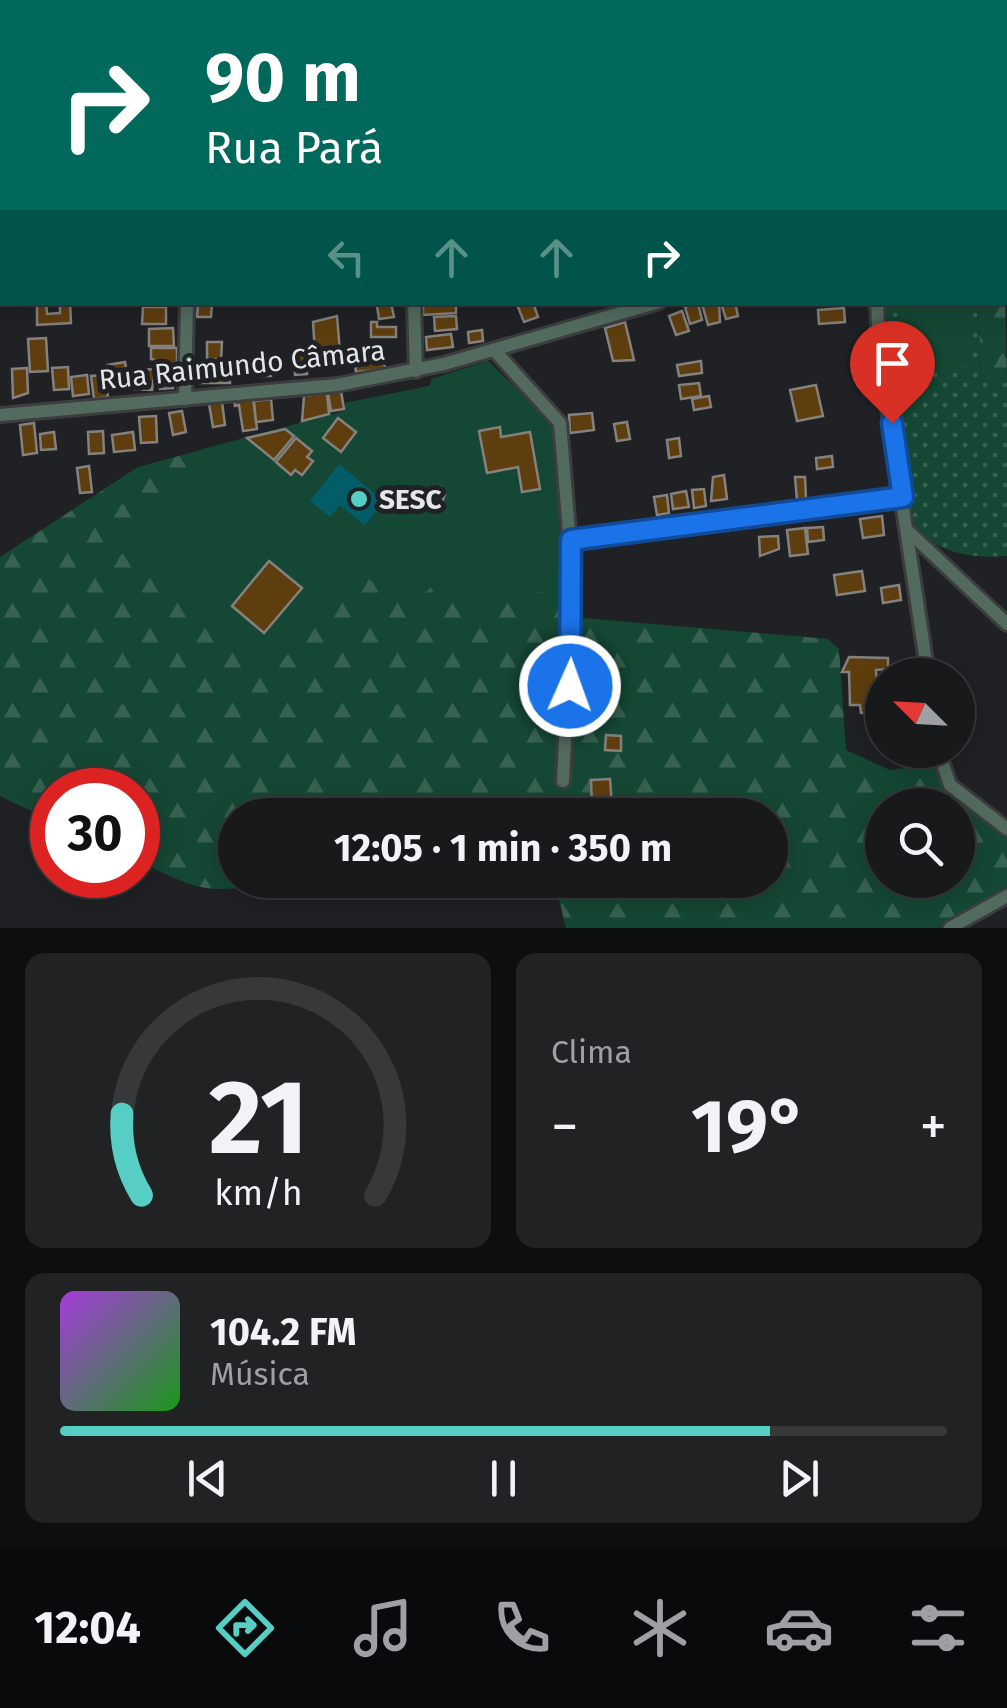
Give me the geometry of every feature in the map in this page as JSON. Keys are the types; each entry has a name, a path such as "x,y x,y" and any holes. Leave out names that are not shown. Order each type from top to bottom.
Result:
{"street":[{"path":"185,398 188,305"},
{"path":"414,305 416,370"},
{"name":"Rua Raimundo Câmara","path":"0,415 337,385 416,370 650,305"},
{"path":"877,305 879,349 926,658"},
{"path":"494,350 558,418 571,540 572,630 563,781"},
{"path":"571,540 903,497"},
{"path":"908,530 1007,624"},
{"path":"944,768 950,784 1007,829"},
{"path":"950,928 1007,896"}],"green space":[{"path":"882,305 978,305 981,378 1007,378 1007,556 956,552 912,529 885,357"},
{"path":"909,305 970,305 972,366 912,369"},
{"path":"978,305 1005,305 1007,378 981,378"},
{"path":"488,361 550,422 565,603 583,618 828,639 839,649 846,750 865,759 865,768 935,768 946,788 865,788 865,898 975,898 975,813 1007,837 1007,888 939,928 566,928 558,898 788,898 788,798 218,798 215,889 187,883 160,871 160,768 30,768 30,810 0,796 0,557 138,467 345,411 345,403 430,386 432,379"},
{"name":"SESC","path":"488,361 545,416 553,431 564,589 482,600 448,568 410,610 360,572 267,678 118,550 203,449 345,411 345,403 430,386 432,379"}],"water":[{"path":"339,464 384,501 365,525 340,505 330,517 310,501"}],"building":[{"path":"37,305 46,305 47,314 60,313 60,305 70,305 71,323 37,325"},
{"path":"198,305 212,305 211,317 197,317"},
{"path":"391,305 394,317 379,319 377,306"},
{"path":"423,305 456,305 456,313 423,315"},
{"path":"517,305 534,305 538,317 524,322"},
{"path":"698,305 702,320 690,324 685,307"},
{"path":"702,305 719,305 720,322 708,325"},
{"path":"736,305 738,316 726,319 722,306"},
{"path":"143,307 166,307 166,324 142,324"},
{"path":"844,308 845,322 819,324 818,310"},
{"path":"682,311 689,331 676,335 669,316"},
{"path":"337,316 340,352 315,354 313,322"},
{"path":"456,316 457,329 435,331 434,317"},
{"path":"371,322 377,322 377,327 396,327 396,337 371,337"},
{"path":"625,322 634,360 613,361 605,328"},
{"path":"173,328 174,346 149,346 149,329"},
{"path":"482,330 483,341 469,343 468,332"},
{"path":"451,334 453,347 427,350 426,337"},
{"path":"46,338 48,371 30,372 28,339"},
{"path":"207,342 222,342 221,359 207,359"},
{"path":"151,348 177,348 177,365 151,359"},
{"path":"306,352 307,374 295,375 294,353"},
{"path":"384,355 385,369 356,372 354,358"},
{"path":"258,357 270,357 271,376 259,376"},
{"path":"701,361 702,373 679,376 677,365"},
{"path":"125,362 129,384 111,387 107,365"},
{"path":"200,362 230,362 230,383 200,383"},
{"path":"68,367 69,389 54,390 52,368"},
{"path":"27,368 28,393 13,398 12,369"},
{"path":"155,369 152,390 134,389 133,375 139,375 139,370"},
{"path":"173,371 173,388 160,389 159,372"},
{"path":"87,375 89,394 73,396 71,377"},
{"path":"105,375 108,397 94,399 91,376"},
{"path":"699,383 701,396 681,399 679,385"},
{"path":"816,385 823,416 797,421 790,390"},
{"path":"341,391 344,409 331,411 328,393"},
{"path":"327,393 329,414 302,421 304,396"},
{"path":"709,396 711,407 694,410 692,399"},
{"path":"253,397 257,429 243,431 239,405 235,406 234,400"},
{"path":"271,399 273,420 256,422 254,401"},
{"path":"222,402 225,425 213,427 209,404"},
{"path":"182,411 186,432 173,435 169,413"},
{"path":"592,413 594,430 570,433 569,415"},
{"path":"156,416 157,442 141,443 139,417"},
{"name":"SESC","path":"338,418 356,432 341,452 323,438"},
{"path":"627,422 630,439 617,441 614,424"},
{"path":"34,423 37,453 23,455 20,425"},
{"name":"SESC","path":"500,427 501,437 530,432 540,489 522,492 518,467 487,473 479,431"},
{"path":"285,429 294,436 274,460 247,438"},
{"path":"103,431 104,453 89,454 88,432"},
{"path":"54,432 56,449 41,450 40,434"},
{"path":"133,432 135,450 114,452 112,435"},
{"name":"SESC","path":"296,438 312,451 307,457 313,461 302,475 295,470 291,475 276,462"},
{"path":"679,438 681,456 669,458 667,440"},
{"path":"832,456 833,467 817,469 816,458"},
{"path":"89,466 92,492 80,493 77,468"},
{"path":"724,475 727,499 711,501 713,477"},
{"path":"795,477 805,477 806,499 797,500"},
{"path":"432,487 441,487 445,494 442,502 433,502 428,495"},
{"path":"704,489 706,506 694,508 692,490"},
{"path":"686,491 689,507 673,509 671,494"},
{"path":"667,495 669,513 657,515 654,497"},
{"path":"882,516 884,535 863,538 860,519"},
{"path":"823,527 824,540 808,542 807,528"},
{"path":"805,528 808,554 790,556 787,530"},
{"path":"778,536 779,549 760,556 759,537"},
{"path":"269,561 302,588 264,633 232,606"},
{"path":"862,571 865,591 837,595 834,575"},
{"path":"899,585 901,600 883,603 881,588"},
{"path":"849,657 888,658 865,658 865,713 861,713 860,705 850,705 849,672 842,672"},
{"path":"606,735 621,736 621,751 605,750"},
{"path":"610,779 611,798 592,798 591,780"}],"place":[{"name":"SESC","path":"359,499"}],"route":[{"path":"570,686 571,540 903,497 892,423"}]}
